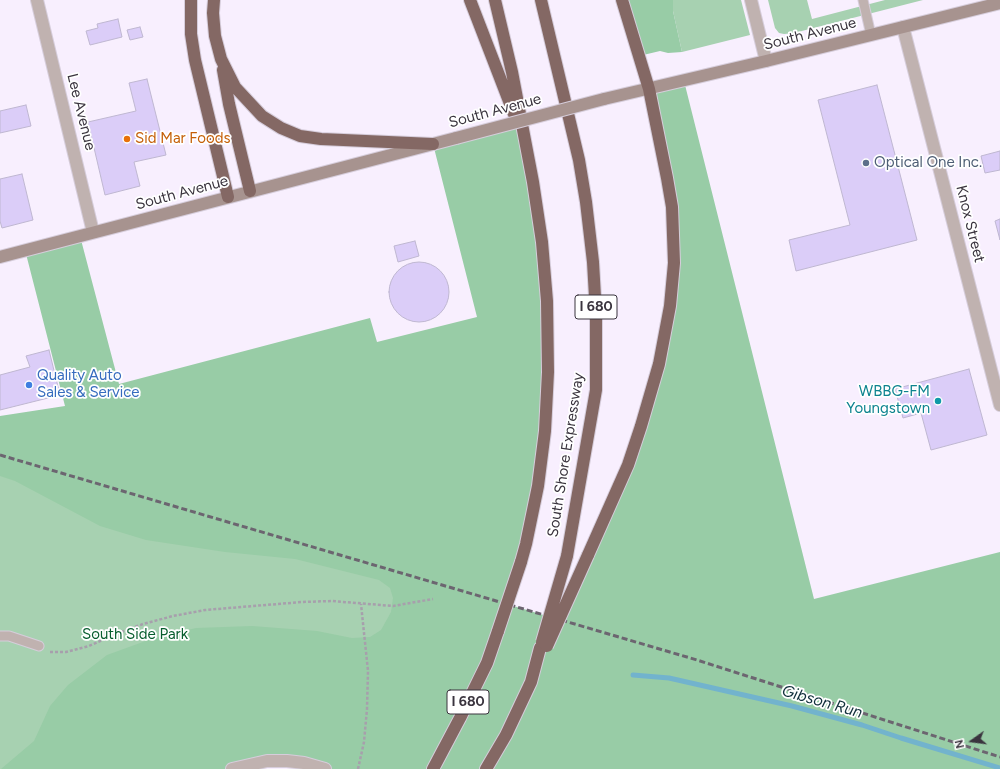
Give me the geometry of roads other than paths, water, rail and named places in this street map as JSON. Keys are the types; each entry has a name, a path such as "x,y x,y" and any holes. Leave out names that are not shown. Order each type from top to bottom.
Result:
{"highway":[{"path":"190,0 191,34 195,60 228,197"},
{"path":"214,0 213,13 215,36 221,59 229,104 250,192"},
{"path":"470,0 523,138"},
{"name":"South Shore Expressway","path":"433,769 487,663 521,562 538,486 545,431 548,372 547,301 542,242 533,182 523,138 512,72 495,0"},
{"name":"South Shore Expressway","path":"486,769 506,735 531,682 544,647 567,556 596,390 596,314 593,262 586,202 579,160 541,0"},
{"path":"544,647 628,466 659,364 670,306 674,263 672,207 649,89 622,0"},
{"path":"221,59 236,87 262,116 281,128 300,136 321,139 433,144"}],"main road":[{"name":"South Avenue","path":"0,257 604,99 903,28 983,4 1000,4"}],"street":[{"name":"Lee Avenue","path":"37,0 93,232"},
{"path":"751,0 766,61"},
{"name":"Knox Street","path":"903,28 1000,404"},
{"path":"232,769 267,761 287,760 325,769"}],"lane":[{"path":"864,0 871,35"},
{"path":"0,636 9,636 38,646"}],"waterway":[{"name":"Gibson Run","path":"633,675 669,678 792,706 862,725 1000,768"}],"railway":[{"path":"0,455 697,660 1000,757"}],"place":[{"name":"Sid Mar Foods","path":"127,139"},
{"name":"Optical One Inc.","path":"866,163"},
{"name":"Quality Auto Sales & Service","path":"29,385"},
{"name":"WBBG-FM Youngstown","path":"938,401"}],"park label":[{"name":"South Side Park","path":"135,635"}]}
